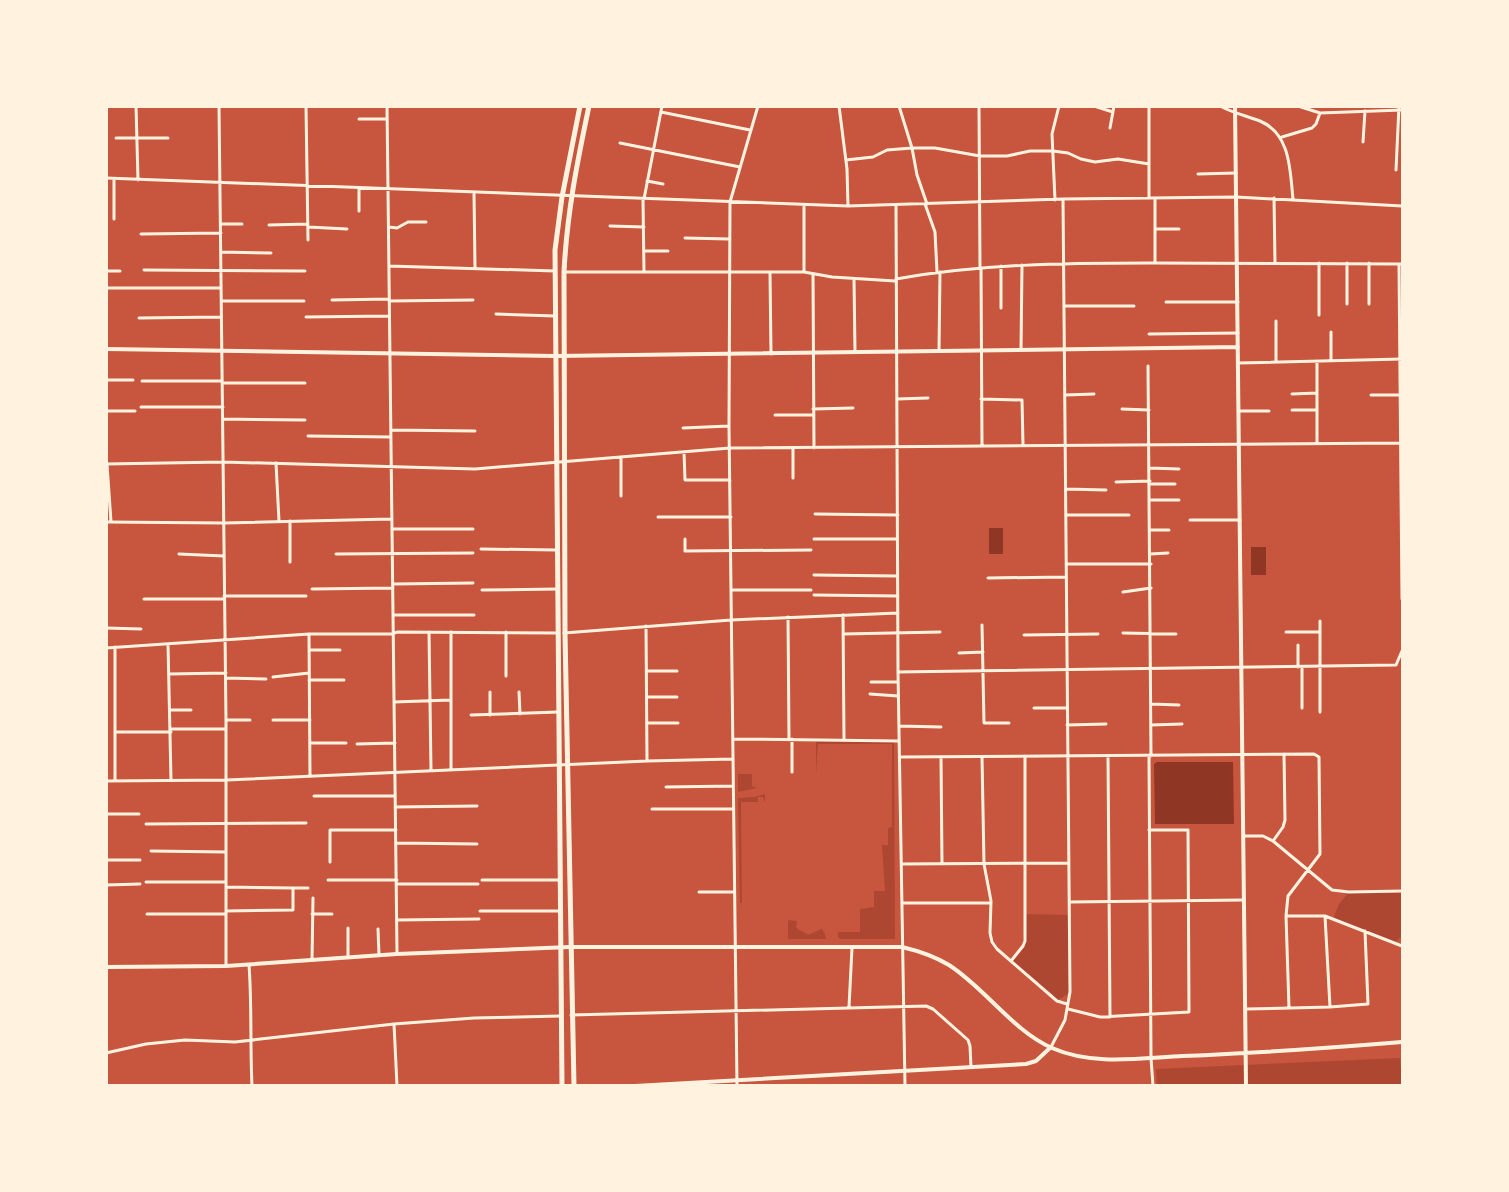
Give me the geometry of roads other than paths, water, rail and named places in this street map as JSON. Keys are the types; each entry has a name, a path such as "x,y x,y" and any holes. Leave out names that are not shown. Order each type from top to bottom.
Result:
{"main road":[{"path":"574,1086 565,633 555,356 555,250 562,197 580,106"},
{"path":"562,1086 558,550 564,272 566,228 589,106"}],"street":[{"path":"136,106 138,180"},
{"path":"219,106 226,673 226,966"},
{"path":"306,106 308,240"},
{"path":"387,106 398,954"},
{"path":"644,272 643,199 662,106"},
{"path":"737,1086 729,239 730,202 758,106"},
{"path":"839,106 846,160 848,206"},
{"path":"899,106 935,232 939,351"},
{"path":"980,106 982,446"},
{"path":"1056,200 1052,134 1059,106"},
{"path":"1094,106 1113,112"},
{"path":"1110,128 1114,106"},
{"path":"1149,106 1149,198"},
{"path":"1220,106 1235,114 1261,122 1281,138 1290,167 1293,199"},
{"path":"1235,106 1246,1086"},
{"path":"1298,106 1320,113 1400,109 1396,170"},
{"path":"1333,106 1333,111"},
{"path":"1363,142 1365,111"},
{"path":"661,112 751,130"},
{"path":"1281,138 1312,128 1320,113"},
{"path":"359,119 387,119"},
{"path":"116,138 168,138"},
{"path":"620,143 740,167"},
{"path":"846,160 873,157 887,150 935,148 980,156 1007,156 1030,151 1053,151 1068,153 1095,162 1118,159 1149,164"},
{"path":"1198,174 1236,174"},
{"path":"106,178 848,206 1063,199 1236,197 1402,206"},
{"path":"114,179 114,219"},
{"path":"647,181 663,184"},
{"path":"359,188 359,211"},
{"path":"474,193 475,268"},
{"path":"1155,198 1155,263"},
{"path":"1274,198 1275,263"},
{"path":"635,1086 1026,1064 1036,1061 1051,1047 1065,1020 1070,992 1070,902 1063,199"},
{"path":"804,205 804,272"},
{"path":"896,205 898,696 905,1086"},
{"path":"389,227 396,228 408,222 426,222"},
{"path":"221,224 242,224"},
{"path":"269,225 347,229"},
{"path":"610,226 644,227"},
{"path":"1155,229 1179,229"},
{"path":"141,234 221,233"},
{"path":"685,238 729,239"},
{"path":"644,251 668,251"},
{"path":"221,252 271,253"},
{"path":"564,272 804,272 854,279 896,280 938,272 1064,263 1401,264 1402,598"},
{"path":"1319,263 1319,315"},
{"path":"1347,263 1347,304"},
{"path":"1369,263 1369,304"},
{"path":"1022,265 1022,350"},
{"path":"389,266 555,270"},
{"path":"1000,266 1001,308"},
{"path":"144,270 305,271"},
{"path":"106,271 120,271"},
{"path":"770,272 771,354"},
{"path":"813,274 814,448"},
{"path":"854,279 855,352"},
{"path":"106,288 221,288"},
{"path":"332,300 473,300"},
{"path":"222,301 304,301"},
{"path":"1166,302 1238,302"},
{"path":"1064,306 1134,306"},
{"path":"496,314 555,316"},
{"path":"306,316 389,316"},
{"path":"139,318 222,317"},
{"path":"1276,321 1276,362"},
{"path":"1330,332 1330,361"},
{"path":"1149,334 1238,333"},
{"path":"106,349 563,356 1238,348"},
{"path":"1239,363 1401,359"},
{"path":"1317,361 1317,444"},
{"path":"1148,366 1152,669 1149,901 1153,1086"},
{"path":"106,380 133,380"},
{"path":"142,381 305,383"},
{"path":"1292,394 1317,393"},
{"path":"1065,395 1094,394"},
{"path":"1371,395 1401,395"},
{"path":"897,399 928,398"},
{"path":"981,399 1022,400 1023,446"},
{"path":"141,407 223,407"},
{"path":"813,409 853,408"},
{"path":"1122,409 1149,410"},
{"path":"1292,410 1317,410"},
{"path":"106,411 135,411"},
{"path":"1239,411 1269,411"},
{"path":"775,415 814,415"},
{"path":"223,419 305,420"},
{"path":"683,428 729,426"},
{"path":"391,430 475,430"},
{"path":"308,436 391,437"},
{"path":"392,519 224,523 109,522 107,464 223,462 475,469 730,448 1402,443"},
{"path":"792,478 793,448"},
{"path":"684,452 685,480 730,480"},
{"path":"621,458 621,496"},
{"path":"276,464 279,521"},
{"path":"1150,468 1179,469"},
{"path":"1116,482 1174,484"},
{"path":"1066,489 1106,490"},
{"path":"1150,500 1179,500"},
{"path":"815,514 898,515"},
{"path":"1066,515 1129,515"},
{"path":"658,517 731,517"},
{"path":"1190,520 1240,520"},
{"path":"290,521 290,562"},
{"path":"392,529 473,529"},
{"path":"1150,530 1169,530"},
{"path":"685,539 685,551 811,550"},
{"path":"814,539 897,539"},
{"path":"481,549 558,550"},
{"path":"336,554 473,553"},
{"path":"1150,554 1168,553"},
{"path":"179,554 224,556"},
{"path":"1066,564 1150,564"},
{"path":"814,575 897,576"},
{"path":"988,578 1066,577"},
{"path":"312,589 473,584"},
{"path":"1123,592 1151,588"},
{"path":"482,590 558,589"},
{"path":"731,590 812,590"},
{"path":"814,595 898,596"},
{"path":"144,599 306,596"},
{"path":"106,648 309,634 565,633 731,620 898,613"},
{"path":"394,615 474,615"},
{"path":"843,615 844,740"},
{"path":"789,617 792,772"},
{"path":"1320,621 1320,712"},
{"path":"982,625 984,723 1009,723"},
{"path":"646,626 647,761"},
{"path":"106,628 141,628"},
{"path":"429,632 431,770"},
{"path":"450,770 451,632"},
{"path":"506,632 506,676"},
{"path":"843,634 940,632"},
{"path":"1286,632 1320,632"},
{"path":"1123,633 1176,634"},
{"path":"309,634 310,776"},
{"path":"1024,635 1098,634"},
{"path":"168,644 171,780"},
{"path":"1298,645 1302,708"},
{"path":"115,647 115,781"},
{"path":"309,650 340,650"},
{"path":"898,672 1396,665 1402,651"},
{"path":"959,653 983,652"},
{"path":"647,671 677,671"},
{"path":"169,674 226,673"},
{"path":"273,677 309,673"},
{"path":"226,678 266,679"},
{"path":"309,680 344,680"},
{"path":"871,682 898,682"},
{"path":"490,692 490,715"},
{"path":"519,692 520,714"},
{"path":"870,694 898,696"},
{"path":"647,696 677,697"},
{"path":"394,702 451,700"},
{"path":"1151,704 1179,705"},
{"path":"1034,708 1067,708"},
{"path":"170,710 191,710"},
{"path":"471,715 558,712"},
{"path":"226,720 250,720"},
{"path":"273,720 310,720"},
{"path":"647,723 678,723"},
{"path":"1067,725 1106,724"},
{"path":"1151,725 1182,724"},
{"path":"899,726 942,727"},
{"path":"115,732 226,729"},
{"path":"733,739 899,741"},
{"path":"310,743 346,743"},
{"path":"357,744 395,743"},
{"path":"900,757 1242,754 1314,754 1319,757 1320,854 1288,896 1286,916 1289,1008"},
{"path":"1273,842 1285,820 1284,754"},
{"path":"1011,961 1025,941 1025,756"},
{"path":"1108,756 1110,1017"},
{"path":"941,757 942,863"},
{"path":"982,757 984,864 991,903 992,942 1058,1001 1068,1006 1100,1017 1189,1012 1188,830 1149,830"},
{"path":"106,781 226,780 733,759"},
{"path":"666,787 733,786"},
{"path":"314,796 395,796"},
{"path":"395,807 477,806"},
{"path":"652,809 733,809"},
{"path":"106,814 139,814"},
{"path":"146,824 306,823"},
{"path":"330,862 330,830 396,830"},
{"path":"1243,836 1263,836 1273,842 1332,890 1339,892 1402,891"},
{"path":"396,843 477,844"},
{"path":"151,851 226,852"},
{"path":"106,860 140,860"},
{"path":"902,864 1069,863"},
{"path":"328,880 478,884"},
{"path":"482,880 559,880"},
{"path":"146,882 308,888"},
{"path":"106,885 140,884"},
{"path":"147,914 293,910 293,888"},
{"path":"699,892 734,892"},
{"path":"312,960 313,898"},
{"path":"1070,902 1243,900"},
{"path":"902,903 991,903"},
{"path":"480,911 560,911"},
{"path":"312,914 332,914"},
{"path":"1286,916 1325,916 1402,946"},
{"path":"1325,916 1330,1007"},
{"path":"397,920 479,919"},
{"path":"348,928 348,957"},
{"path":"378,929 379,955"},
{"path":"1245,1009 1368,1004 1365,931"},
{"path":"849,1007 852,946"},
{"path":"106,967 249,965 379,955 560,947 902,947 930,956 949,966 1021,1027 1051,1047 1094,1058 1245,1054 1402,1042"},
{"path":"249,965 252,1003 250,1041 252,1086"},
{"path":"571,1016 926,1006 933,1009 968,1040 971,1067"},
{"path":"106,1053 146,1044 185,1040 250,1041 394,1024 474,1018 560,1016"},
{"path":"394,1024 397,1086"}]}
